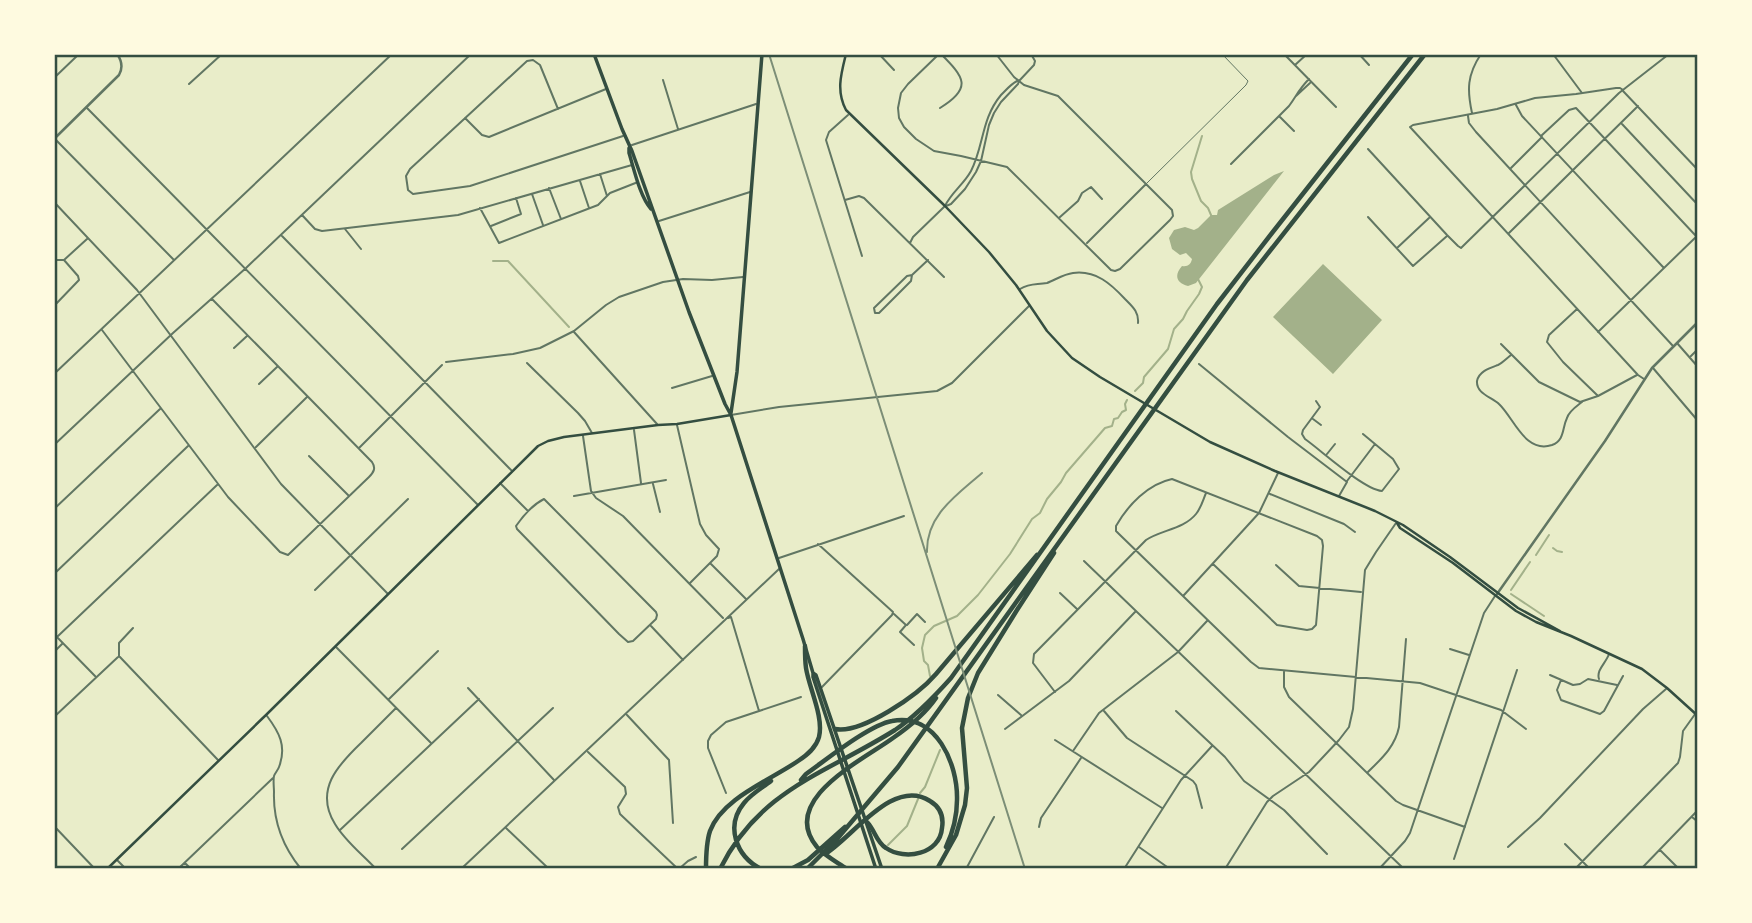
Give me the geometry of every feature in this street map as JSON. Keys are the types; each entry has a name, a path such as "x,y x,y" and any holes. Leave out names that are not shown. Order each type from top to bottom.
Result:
{"highway":[{"path":"720,869 745,829 771,803 798,784 896,729 930,706 1224,295 1413,54"},
{"path":"791,869 817,859 898,768 1247,280 1425,54"},
{"path":"935,869 959,826 967,798 962,728 968,698 978,673 1051,560 1061,540"},
{"path":"835,729 852,727 902,703 922,689 1047,544"},
{"path":"761,869 740,850 735,838 735,821 743,803 811,751 820,734 806,668 805,646"},
{"path":"847,869 818,848 812,839 808,822 813,800 820,790 838,775 904,730 920,713"},
{"path":"798,784 806,774 878,725 896,720 924,726 940,741 948,756 954,772 957,804 950,838 935,869"},
{"path":"706,869 707,842 719,816 731,803 782,772"},
{"path":"807,869 810,862 871,814 901,797 924,797 936,805 941,813 942,832 928,850 908,855 886,848 878,841 867,822"}],"main road":[{"path":"594,54 713,376 731,415 876,869"},
{"path":"731,415 737,372 762,54"},
{"path":"846,54 839,89 841,101 849,114 989,252 1019,289 1046,331 1072,358 1210,442 1377,511 1397,522 1450,557 1496,595 1560,631 1642,669 1697,713"},
{"path":"629,146 639,182 652,210"},
{"path":"107,869 541,444 556,439 731,415"},
{"path":"813,673 821,688 882,869"}],"street":[{"path":"54,78 79,54"},
{"path":"117,54 122,63 120,73 54,139 174,261"},
{"path":"189,84 222,54"},
{"path":"54,374 392,54"},
{"path":"54,445 170,335 246,268 471,54"},
{"path":"879,54 894,70"},
{"path":"940,108 957,96 962,83 959,72 940,54 904,88 898,103 900,118 908,132 939,153 1007,167 1105,264 1115,271 1122,268 1170,220 1173,213 1171,208 1058,96 1018,81 996,54"},
{"path":"910,243 913,237 965,189 976,172 992,118 1018,85 1018,81 1034,65 1031,54"},
{"path":"1284,54 1336,107"},
{"path":"1295,65 1307,54"},
{"path":"1359,54 1369,65"},
{"path":"1473,114 1468,87 1474,66 1481,54"},
{"path":"1553,54 1582,93"},
{"path":"1368,149 1460,248 1623,90 1669,54"},
{"path":"558,109 540,65 530,60 407,172 408,188 411,193 470,187 625,136"},
{"path":"1295,97 1297,91 1309,79"},
{"path":"663,80 678,130"},
{"path":"1231,164 1312,82"},
{"path":"465,118 482,135 489,137 607,88"},
{"path":"1644,379 1410,127 1516,104 1532,98 1620,88 1698,170"},
{"path":"629,146 757,104"},
{"path":"1516,104 1518,111 1663,267"},
{"path":"1508,234 1638,106"},
{"path":"86,107 478,506"},
{"path":"1510,169 1541,136 1576,108 1697,235 1598,332"},
{"path":"849,114 832,128 826,139 862,256"},
{"path":"1468,115 1471,125 1541,203 1698,367"},
{"path":"1279,117 1294,131"},
{"path":"1621,123 1698,205"},
{"path":"302,215 316,230 454,216 633,165"},
{"path":"600,174 608,197"},
{"path":"580,180 589,208"},
{"path":"480,208 499,243 598,205 610,193 639,182"},
{"path":"1086,244 1146,184"},
{"path":"1060,218 1078,201 1082,193 1091,187 1102,199"},
{"path":"549,188 561,220"},
{"path":"656,222 751,192"},
{"path":"531,193 543,226"},
{"path":"844,200 856,196 864,198 944,277"},
{"path":"490,226 521,214 516,198"},
{"path":"54,202 139,293 285,488 388,594"},
{"path":"1397,249 1430,216"},
{"path":"1368,217 1413,266 1447,235"},
{"path":"344,228 361,249"},
{"path":"281,235 512,471"},
{"path":"54,260 64,260 88,238"},
{"path":"54,306 79,281 64,260"},
{"path":"912,275 911,281 879,313 874,312 874,308 907,276 912,275 928,260"},
{"path":"1019,289 1073,273 1095,275 1105,279 1133,307 1138,315 1138,323"},
{"path":"446,362 531,350 556,341 574,331 619,297 663,282 744,277"},
{"path":"102,330 235,506 280,552 291,554 373,472 374,467 212,299"},
{"path":"731,415 779,407 937,391 951,383 1029,305"},
{"path":"1577,309 1547,340 1563,362 1598,396"},
{"path":"1379,869 1409,836 1484,612 1605,441 1652,368 1698,322"},
{"path":"574,331 658,425"},
{"path":"234,348 248,335"},
{"path":"1501,344 1539,382 1582,402"},
{"path":"1689,358 1698,349"},
{"path":"1511,355 1480,375 1478,387 1499,404 1522,433 1535,444 1546,446 1556,443 1562,436 1568,414 1582,402 1638,375"},
{"path":"527,363 578,413 592,434"},
{"path":"1199,364 1347,482"},
{"path":"358,448 442,365"},
{"path":"259,384 277,366"},
{"path":"1652,368 1698,421"},
{"path":"673,388 713,376"},
{"path":"255,448 308,397"},
{"path":"1316,401 1320,407 1303,430 1305,439 1365,484 1382,491 1399,469 1393,459 1363,434"},
{"path":"54,509 161,408"},
{"path":"1312,418 1321,425"},
{"path":"677,424 700,524 706,536 719,549 717,556 690,583"},
{"path":"634,429 641,484"},
{"path":"583,435 596,498 623,516 725,620"},
{"path":"1327,455 1335,444"},
{"path":"1339,496 1375,444"},
{"path":"54,574 188,445"},
{"path":"309,456 349,497"},
{"path":"1183,596 1259,513 1278,472"},
{"path":"574,496 666,480"},
{"path":"1213,564 1277,625 1307,630 1317,623 1323,547 1322,540 1317,536 1174,480 1167,480 1136,498 1116,527 1117,533 1262,669 1420,683 1503,711 1526,729"},
{"path":"500,483 528,512"},
{"path":"653,483 660,512"},
{"path":"96,677 55,635 218,484"},
{"path":"1055,692 1036,667 1032,657 1034,652 1152,536 1191,519 1197,513 1206,492"},
{"path":"1269,494 1344,524 1355,532"},
{"path":"315,590 408,499"},
{"path":"544,499 656,612 657,617 650,626 632,642 628,642 517,530 517,524 528,512 544,499"},
{"path":"776,559 904,516"},
{"path":"1225,869 1270,799 1306,774 1350,724 1365,570 1397,522"},
{"path":"818,544 906,625"},
{"path":"1084,561 1404,869"},
{"path":"710,563 746,599"},
{"path":"1276,565 1299,586 1363,592"},
{"path":"461,869 780,569"},
{"path":"1060,593 1077,609"},
{"path":"1005,729 1076,674 1136,611"},
{"path":"821,688 893,612"},
{"path":"914,645 900,632 917,614 925,622"},
{"path":"725,620 731,617 759,710"},
{"path":"1073,751 1095,717 1178,652 1208,620"},
{"path":"650,626 683,660"},
{"path":"54,717 118,656 119,643 133,628"},
{"path":"1367,773 1396,740 1406,639"},
{"path":"54,652 63,643"},
{"path":"335,647 432,744"},
{"path":"1450,649 1470,655"},
{"path":"389,700 438,651"},
{"path":"1599,680 1597,674 1609,654"},
{"path":"118,656 219,761"},
{"path":"1454,859 1517,670"},
{"path":"1284,671 1284,687 1289,697 1399,803 1465,827"},
{"path":"1550,676 1577,685 1588,679 1618,685"},
{"path":"1561,680 1557,690 1561,700 1600,714 1604,712 1623,676"},
{"path":"468,688 555,781"},
{"path":"1508,847 1540,818 1643,709 1667,688"},
{"path":"998,695 1023,717"},
{"path":"726,793 709,750 708,741 711,735 722,725 801,696"},
{"path":"340,830 479,699"},
{"path":"376,869 333,820 328,802 329,787 342,761 396,708"},
{"path":"402,849 554,708"},
{"path":"1103,710 1127,738 1196,785 1202,808"},
{"path":"1176,710 1225,757 1244,781 1292,818 1327,854"},
{"path":"1575,869 1678,763 1683,731 1697,713"},
{"path":"626,714 669,760 673,822"},
{"path":"178,869 273,777 281,761 282,744 278,732 266,715"},
{"path":"1055,740 1163,808"},
{"path":"1124,869 1185,775 1213,745"},
{"path":"587,751 625,787 626,794 618,805 619,812 679,869 696,858"},
{"path":"1039,827 1041,818 1082,757"},
{"path":"273,777 277,824 289,852 301,869"},
{"path":"1641,869 1698,810"},
{"path":"1692,816 1698,822"},
{"path":"966,869 994,817"},
{"path":"54,826 95,869"},
{"path":"506,827 549,869"},
{"path":"1565,844 1590,869"},
{"path":"1139,846 1170,869"},
{"path":"1660,849 1679,869"},
{"path":"117,859 126,869"},
{"path":"185,862 191,869"}],"lane":[{"path":"1146,184 1246,85 1248,80 1222,54"}],"shaded area":[{"path":"1284,171 1196,283 1188,286 1181,283 1178,272 1182,266 1189,265 1192,259 1186,253 1180,255 1172,249 1169,238 1174,230 1198,228 1211,215 1217,215 1218,210"},
{"path":"1323,264 1382,320 1333,374 1273,317"}],"waterway":[{"path":"1202,136 1191,172 1201,201 1211,215"},
{"path":"493,261 508,261 569,327"},
{"path":"1135,391 1168,349 1174,329 1199,294 1202,287 1198,279"},
{"path":"930,676 922,648 925,635 934,626 957,616 978,595 1010,554 1032,519 1040,513 1066,473 1105,428 1112,426 1114,419 1126,410 1127,400"},
{"path":"1536,555 1549,535"},
{"path":"1553,548 1562,552"},
{"path":"1511,590 1530,562"},
{"path":"1511,594 1544,616"},
{"path":"920,793 940,750"},
{"path":"888,845 907,826 918,799"}],"railway":[{"path":"769,54 1025,869"},
{"path":"927,552 928,539 937,517 953,498 982,473"}]}
